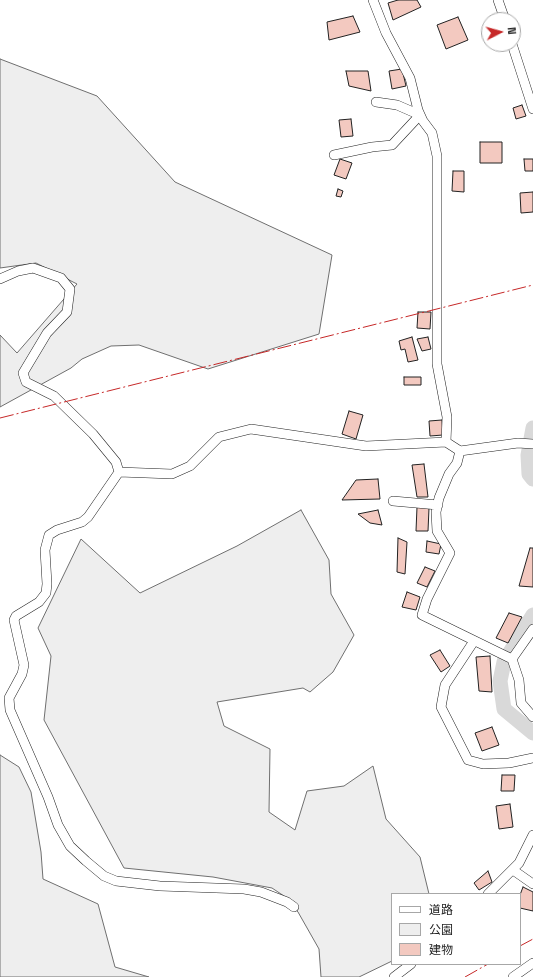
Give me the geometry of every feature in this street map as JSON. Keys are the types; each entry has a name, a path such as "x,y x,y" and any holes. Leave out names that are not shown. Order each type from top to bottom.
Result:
{"street":[{"path":"373,0 386,33 410,78 420,115 432,133 437,156 438,364 447,417 446,442"},
{"path":"498,0 502,12"},
{"path":"515,52 533,108"},
{"path":"376,102 397,105 420,115"},
{"path":"334,155 372,147 392,145 420,115"},
{"path":"0,279 18,271 33,268 61,278 70,289 67,312 47,333 23,373 26,382 54,396 93,434 116,462 119,472"},
{"path":"119,472 157,475 172,474 190,466 219,436 251,429 366,446 446,442 460,451 518,443 529,444"},
{"path":"460,451 457,463 449,474 438,505 437,531 450,553 427,599 422,615 508,657 519,680 519,694 521,703 533,717"},
{"path":"119,472 88,517 82,522 57,530 49,535 46,542 46,593 39,602 16,616 14,620 24,665 22,674 9,698 12,717 40,778 63,836 86,861 104,876 116,881 130,884 244,889 274,897 287,902 294,907"},
{"path":"393,501 438,505"},
{"path":"508,657 533,629"},
{"path":"474,641 445,685 441,707 468,760 483,764 509,763 533,758"},
{"path":"489,893 513,870 527,849 533,835"},
{"path":"513,870 533,884"},
{"path":"512,977 533,963"},
{"path":"394,977 410,965"}],"green space":[{"path":"0,59 97,96 175,182 332,255 319,334 208,369 139,345 111,346 82,359 71,368 0,407 0,335 17,353 77,284 36,263 0,268"},
{"path":"301,510 329,560 331,594 354,635 333,672 310,692 303,688 217,702 224,726 270,749 269,812 295,830 307,791 344,786 373,766 386,819 420,857 429,893 391,893 391,961 359,977 321,977 319,949 298,912 284,896 272,888 213,877 124,868 44,720 51,656 38,628 81,539 140,593 237,546"},
{"path":"0,755 19,767 31,792 41,852 43,879 98,904 115,967 149,977 0,977"}],"building":[{"path":"398,0 417,0 421,7 393,20 388,3"},
{"path":"353,16 360,32 329,40 327,22"},
{"path":"458,17 468,40 446,49 437,25"},
{"path":"402,69 406,86 392,89 389,71"},
{"path":"346,71 368,71 371,91 349,86"},
{"path":"522,105 526,116 516,119 513,108"},
{"path":"351,119 353,136 341,137 339,120"},
{"path":"480,142 502,142 502,163 480,163"},
{"path":"340,159 352,163 346,179 334,175"},
{"path":"524,159 533,159 533,171 525,171"},
{"path":"453,171 464,171 464,192 452,191"},
{"path":"338,189 343,191 341,197 336,196"},
{"path":"533,192 533,212 521,213 520,193"},
{"path":"418,312 431,312 430,329 417,328"},
{"path":"412,337 418,360 408,362 405,349 401,350 399,341"},
{"path":"428,337 431,349 422,351 417,339"},
{"path":"404,377 421,377 421,385 404,385"},
{"path":"349,411 363,415 356,439 342,434"},
{"path":"442,420 443,435 430,436 429,421"},
{"path":"424,464 428,497 417,497 412,465"},
{"path":"378,479 380,499 342,500 356,480"},
{"path":"417,507 429,508 428,531 416,531"},
{"path":"378,510 382,525 370,523 358,514"},
{"path":"398,538 407,542 405,574 397,572"},
{"path":"427,541 441,544 439,554 426,552"},
{"path":"530,548 533,548 533,587 519,586"},
{"path":"425,567 435,571 427,587 417,583"},
{"path":"407,592 420,597 416,610 402,607"},
{"path":"509,613 522,617 508,643 496,638"},
{"path":"440,650 450,666 441,672 430,655"},
{"path":"490,656 492,692 479,691 476,657"},
{"path":"492,727 499,745 482,751 475,733"},
{"path":"502,775 515,775 514,791 501,791"},
{"path":"510,804 513,827 499,829 496,806"},
{"path":"488,871 492,882 479,890 474,883"},
{"path":"523,887 533,892 533,911 521,908 521,893"}],"waterway":[{"path":"533,428 528,455 529,474 533,479"},
{"path":"533,615 504,662 500,681 504,709 533,733"}],"power":[{"path":"0,418 533,285"},
{"path":"521,945 533,939"},
{"path":"465,977 486,965"}]}
